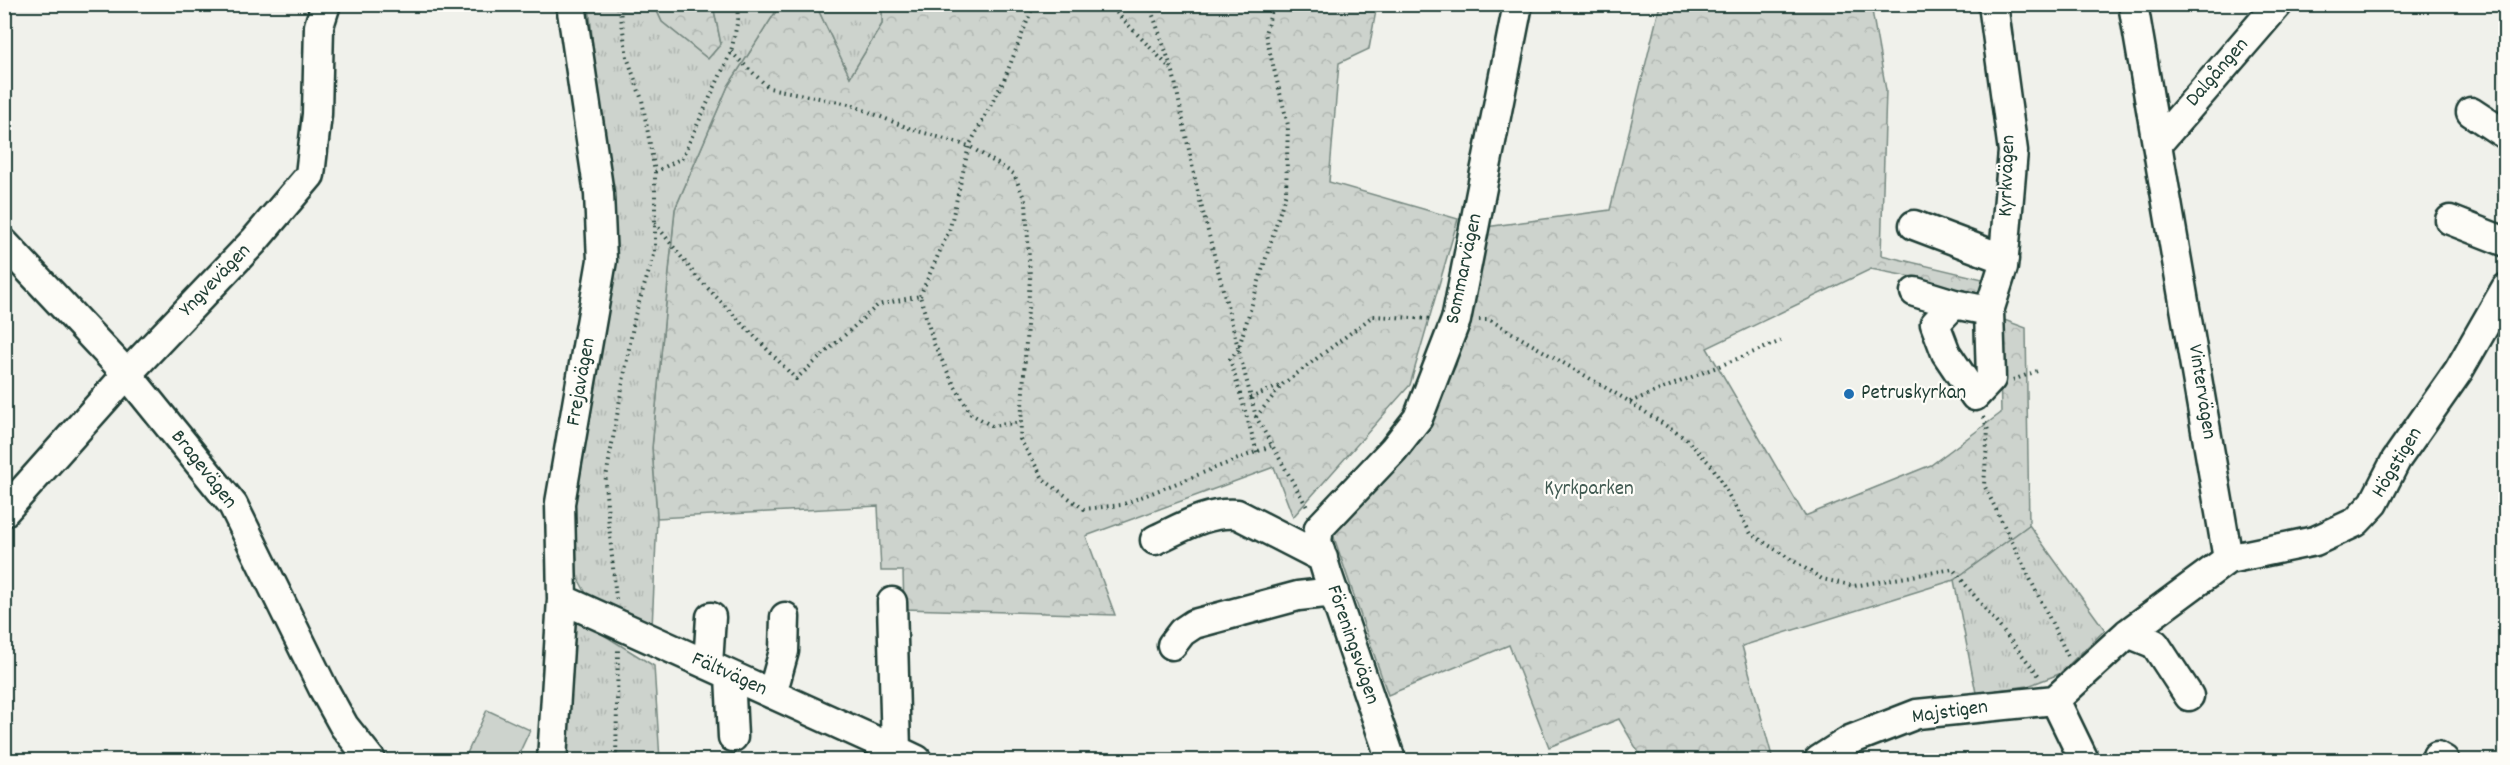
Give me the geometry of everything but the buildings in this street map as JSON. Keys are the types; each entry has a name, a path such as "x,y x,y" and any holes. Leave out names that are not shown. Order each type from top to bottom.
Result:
{"street":[{"name":"Frejavägen","path":"552,760 562,599 560,503 602,261 599,194 571,4"},
{"name":"Sommarvägen","path":"1319,528 1393,450 1418,418 1456,320 1518,4"},
{"name":"Kyrkvägen","path":"1975,396 1991,380 1989,311 2004,259 2013,152 1993,4"},
{"name":"Vintervägen","path":"2133,4 2158,142 2188,392 2228,559"},
{"name":"Dalgången","path":"2158,142 2278,4"},
{"name":"Yngvevägen","path":"4,512 127,374 254,241 310,175 317,114 314,22"},
{"path":"2471,112 2505,135"},
{"path":"2450,220 2505,242"},
{"path":"1914,225 2004,259"},
{"name":"Bragevägen","path":"4,243 127,374 233,505 323,688 344,726 370,760"},
{"path":"1915,292 1954,304 1989,311"},
{"name":"Högstigen","path":"2228,559 2315,541 2356,522 2374,503 2396,460 2459,370 2505,292"},
{"path":"1954,304 1935,324 1946,353 1975,396"},
{"path":"1155,540 1212,514 1223,512 1237,514 1323,558"},
{"name":"Föreningsvägen","path":"1319,528 1317,541 1391,760"},
{"path":"2084,760 2055,700 2128,633 2228,559"},
{"path":"1172,645 1182,632 1194,624 1298,596 1334,591"},
{"name":"Fältvägen","path":"562,599 772,694 902,757 892,602"},
{"path":"711,617 733,737"},
{"path":"772,694 784,651 785,617"},
{"path":"2128,633 2172,651 2189,696"},
{"name":"Majstigen","path":"1819,760 1850,740 1917,714 2055,700"}],"path":[{"path":"616,760 619,625 605,483 635,315 655,252 655,172 642,100 627,57 618,4"},
{"path":"655,172 682,158 731,52 738,19 737,4"},
{"path":"1021,422 992,426 971,414 934,344 920,296 950,228 969,146 1004,80 1034,4"},
{"path":"1108,4 1173,72"},
{"path":"1149,4 1173,72 1197,189 1256,417 1319,528"},
{"path":"1257,452 1230,359 1238,350 1286,192 1288,125 1265,33 1274,4"},
{"path":"731,52 769,88 849,104 911,129 969,146 1014,174 1026,203 1030,277 1020,439 1044,480 1084,509 1121,506 1271,446"},
{"path":"655,223 696,276 796,379 878,305 920,296"},
{"path":"1256,417 1283,384 1373,316 1490,320 1630,402 1686,439 1712,466 1751,534 1822,579 1854,586 1953,568 2026,657 2055,700"},
{"path":"1630,402 1781,341"},
{"path":"1250,398 1283,384"},
{"path":"1975,396 1988,430 1984,485 2079,678"}],"green space":[{"path":"589,5 654,5 662,22 708,59 721,44 713,5 780,5 728,86 675,209 652,448 657,518 652,628 587,595 570,564 599,110"},
{"path":"654,5 713,5 721,44 708,59 662,22"},
{"path":"780,5 816,5 850,77 882,24 882,5 1377,5 1369,49 1339,63 1329,182 1458,219 1410,385 1293,517 1274,467 1086,536 1115,615 904,609 903,571 881,571 878,506 657,518 652,448 675,209 728,86"},
{"path":"816,5 882,5 882,24 850,77"},
{"name":"Kyrkparken","path":"1660,5 1871,5 1886,90 1881,255 1991,281 1988,292 1965,300 1912,277 1871,269 1707,348 1805,516 1931,465 2001,413 1999,318 2026,328 2029,525 1954,580 1742,646 1773,760 1643,760 1619,719 1549,747 1509,645 1388,695 1329,523 1421,438 1456,365 1486,227 1610,210"},
{"path":"2029,525 2105,630 2059,674 2028,686 1976,693 1954,580"},
{"path":"578,619 654,666 660,760 564,760 567,639"},
{"path":"487,710 530,730 516,760 464,760"}],"place":[{"name":"Petruskyrkan","path":"1849,394"}]}
